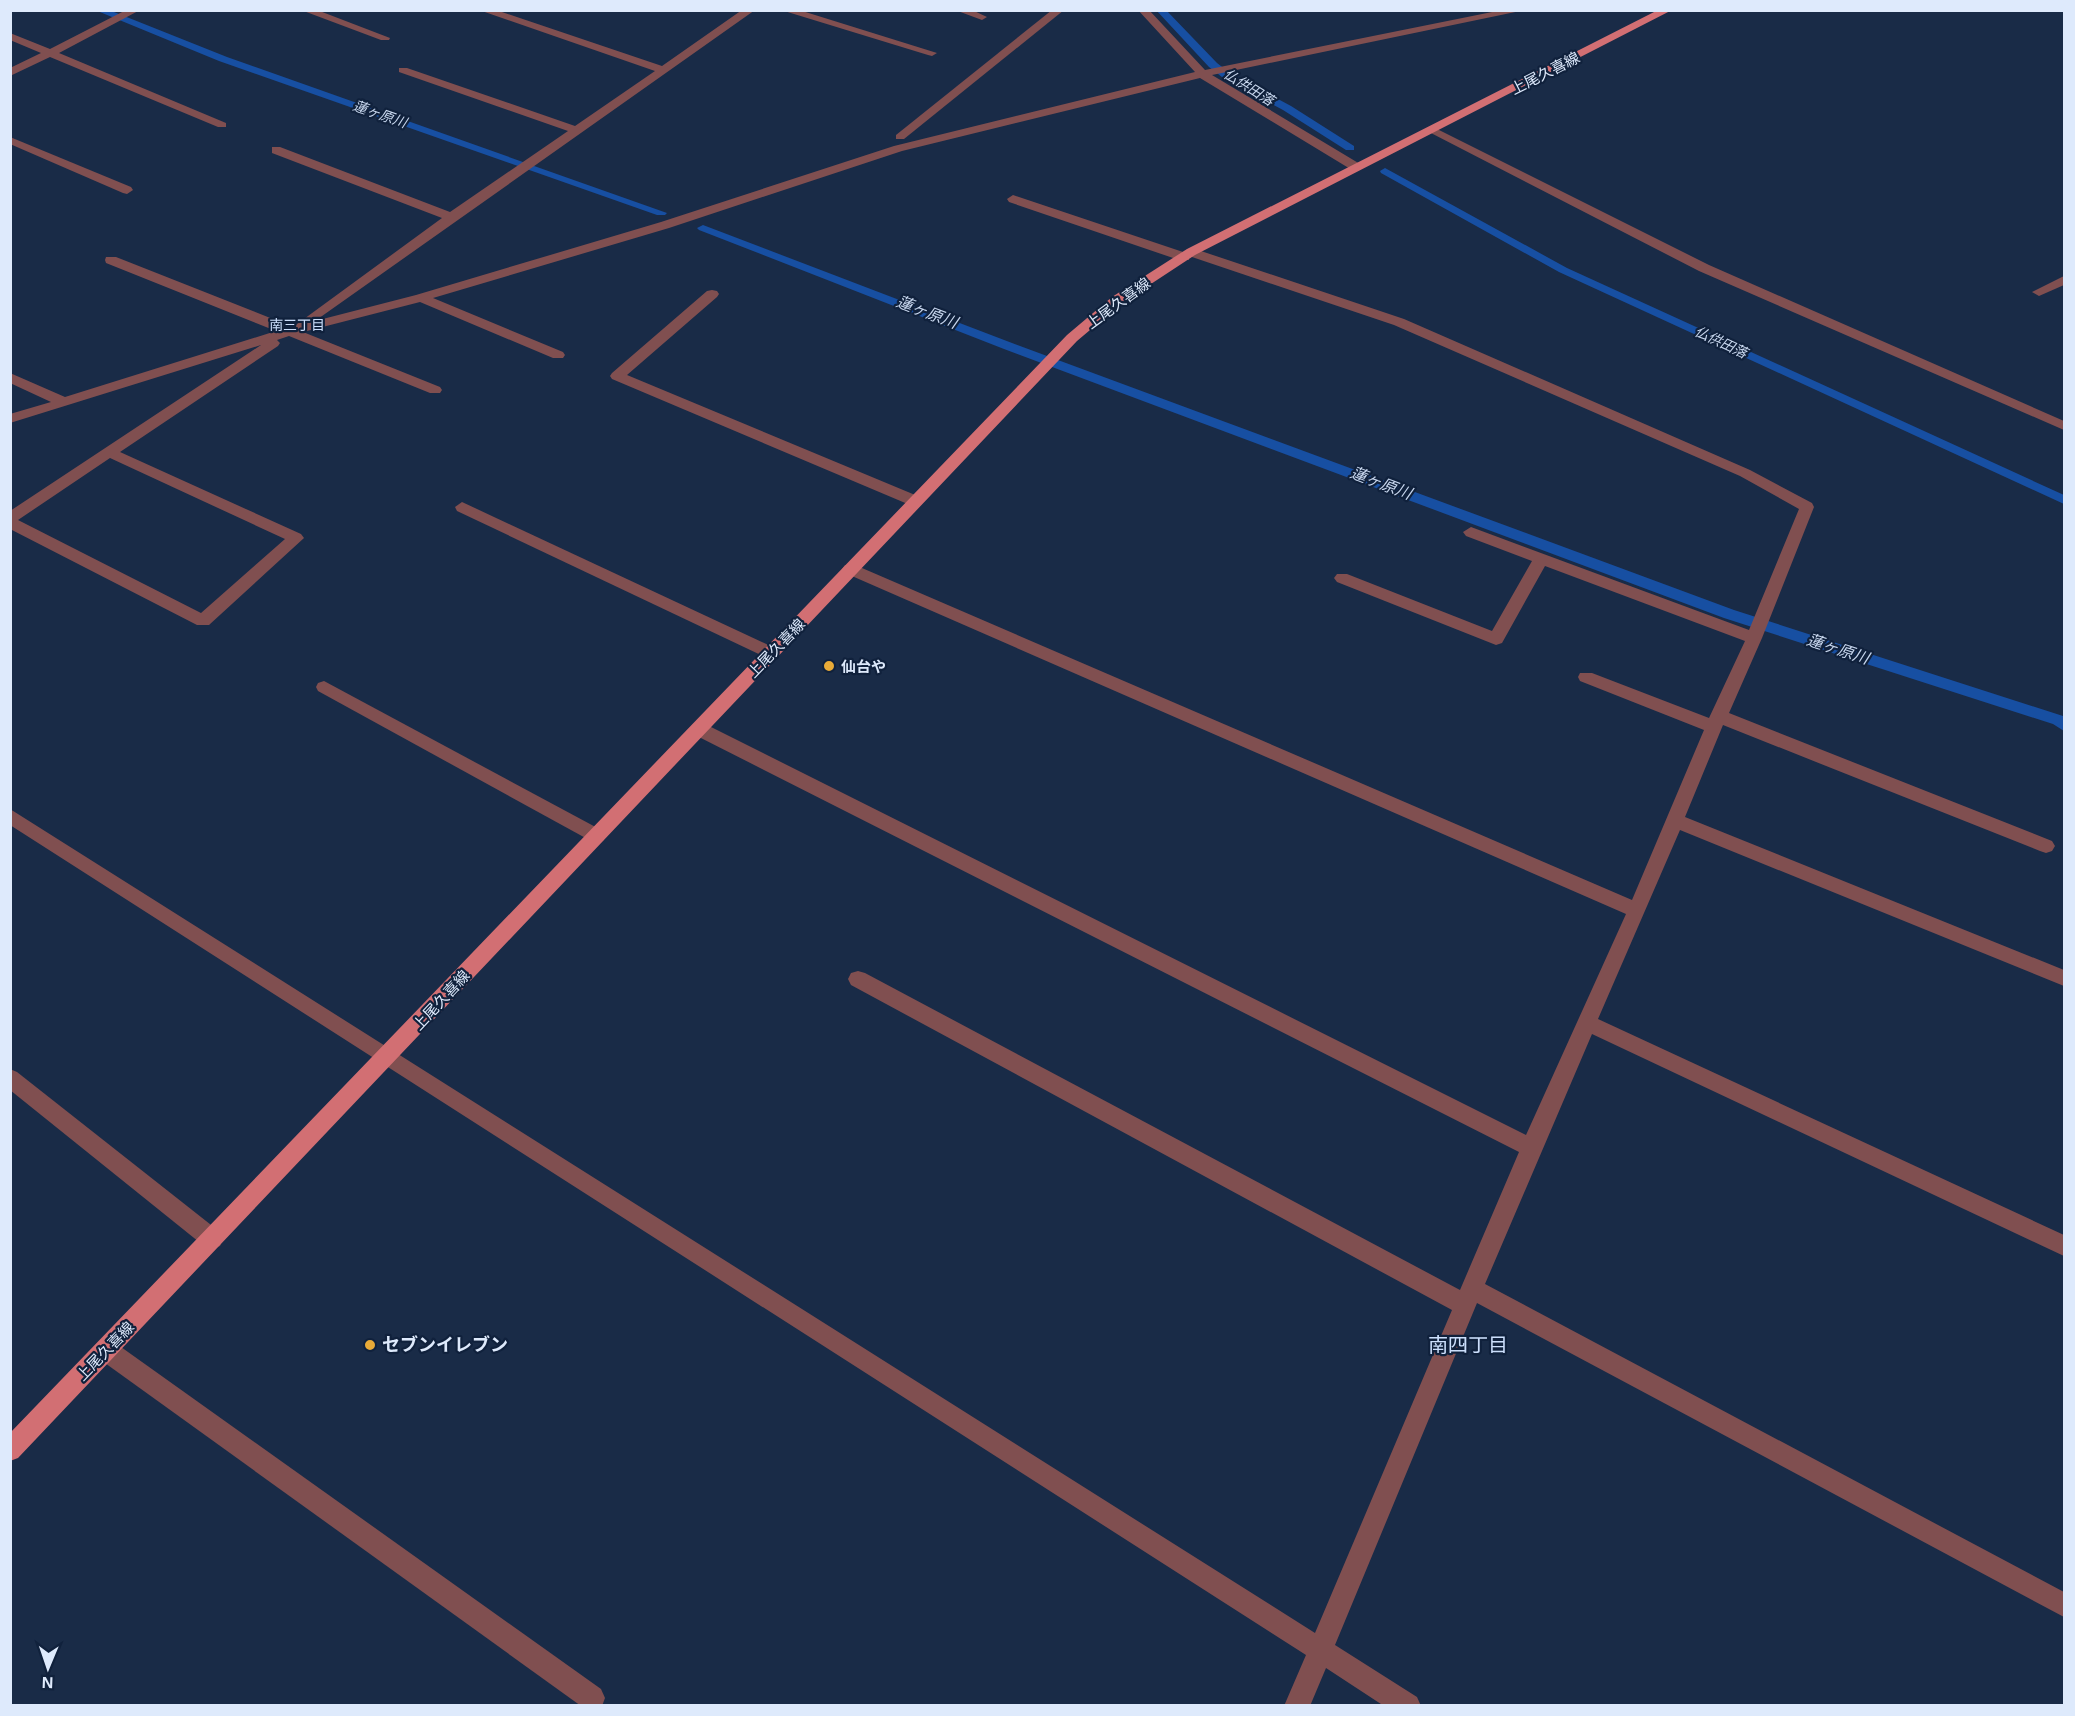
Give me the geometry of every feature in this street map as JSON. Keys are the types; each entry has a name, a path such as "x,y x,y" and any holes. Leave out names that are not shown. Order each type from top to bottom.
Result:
{"main road":[{"name":"上尾久喜線","path":"10,1450 1059,350 1117,300 1187,255 1667,10"}],"street":[{"path":"10,73 135,10"},
{"path":"306,10 386,38"},
{"path":"484,10 664,70"},
{"path":"108,452 296,538 203,621 10,520 108,452 291,331 450,217 750,10"},
{"path":"786,10 932,53"},
{"path":"960,10 982,17"},
{"path":"900,137 1059,10"},
{"path":"1143,10 1207,73 1356,167"},
{"path":"10,419 291,331 421,298 665,225 898,148 1207,73 1520,10"},
{"path":"10,36 222,125"},
{"path":"403,70 576,130"},
{"path":"1433,130 1704,268 2064,426"},
{"path":"10,140 127,190"},
{"path":"276,150 450,217"},
{"path":"1013,199 1399,322 1745,472 1807,507 1754,639 1716,722 1588,1023 1531,1148 1297,1706"},
{"path":"111,260 435,390"},
{"path":"2038,292 2064,280"},
{"path":"712,294 617,376 915,501"},
{"path":"421,298 558,355"},
{"path":"10,377 63,402"},
{"path":"462,507 771,653"},
{"path":"1471,532 1754,639"},
{"path":"1342,578 1496,639 1542,559"},
{"path":"850,569 1637,910"},
{"path":"1586,677 1716,722 2046,846"},
{"path":"324,687 597,836"},
{"path":"699,729 1531,1148"},
{"path":"10,816 1408,1706"},
{"path":"1674,820 2064,978"},
{"path":"858,979 2064,1605"},
{"path":"1588,1023 2064,1246"},
{"path":"10,1078 212,1239"},
{"path":"106,1350 592,1698"}],"waterway":[{"name":"蓮ヶ原川","path":"99,10 223,59 661,213"},
{"name":"仏供田落","path":"1160,10 1213,65 1226,75 1287,108 1350,148"},
{"name":"仏供田落","path":"1385,171 1563,270 2064,500"},
{"name":"蓮ヶ原川","path":"703,228 1008,346 1729,614 2058,720 2064,725"}],"place":[{"name":"仙台や","path":"829,666"},
{"name":"セブンイレブン","path":"370,1345"}],"district":[{"name":"南三丁目","path":"297,325"},
{"name":"南四丁目","path":"1468,1345"}]}
